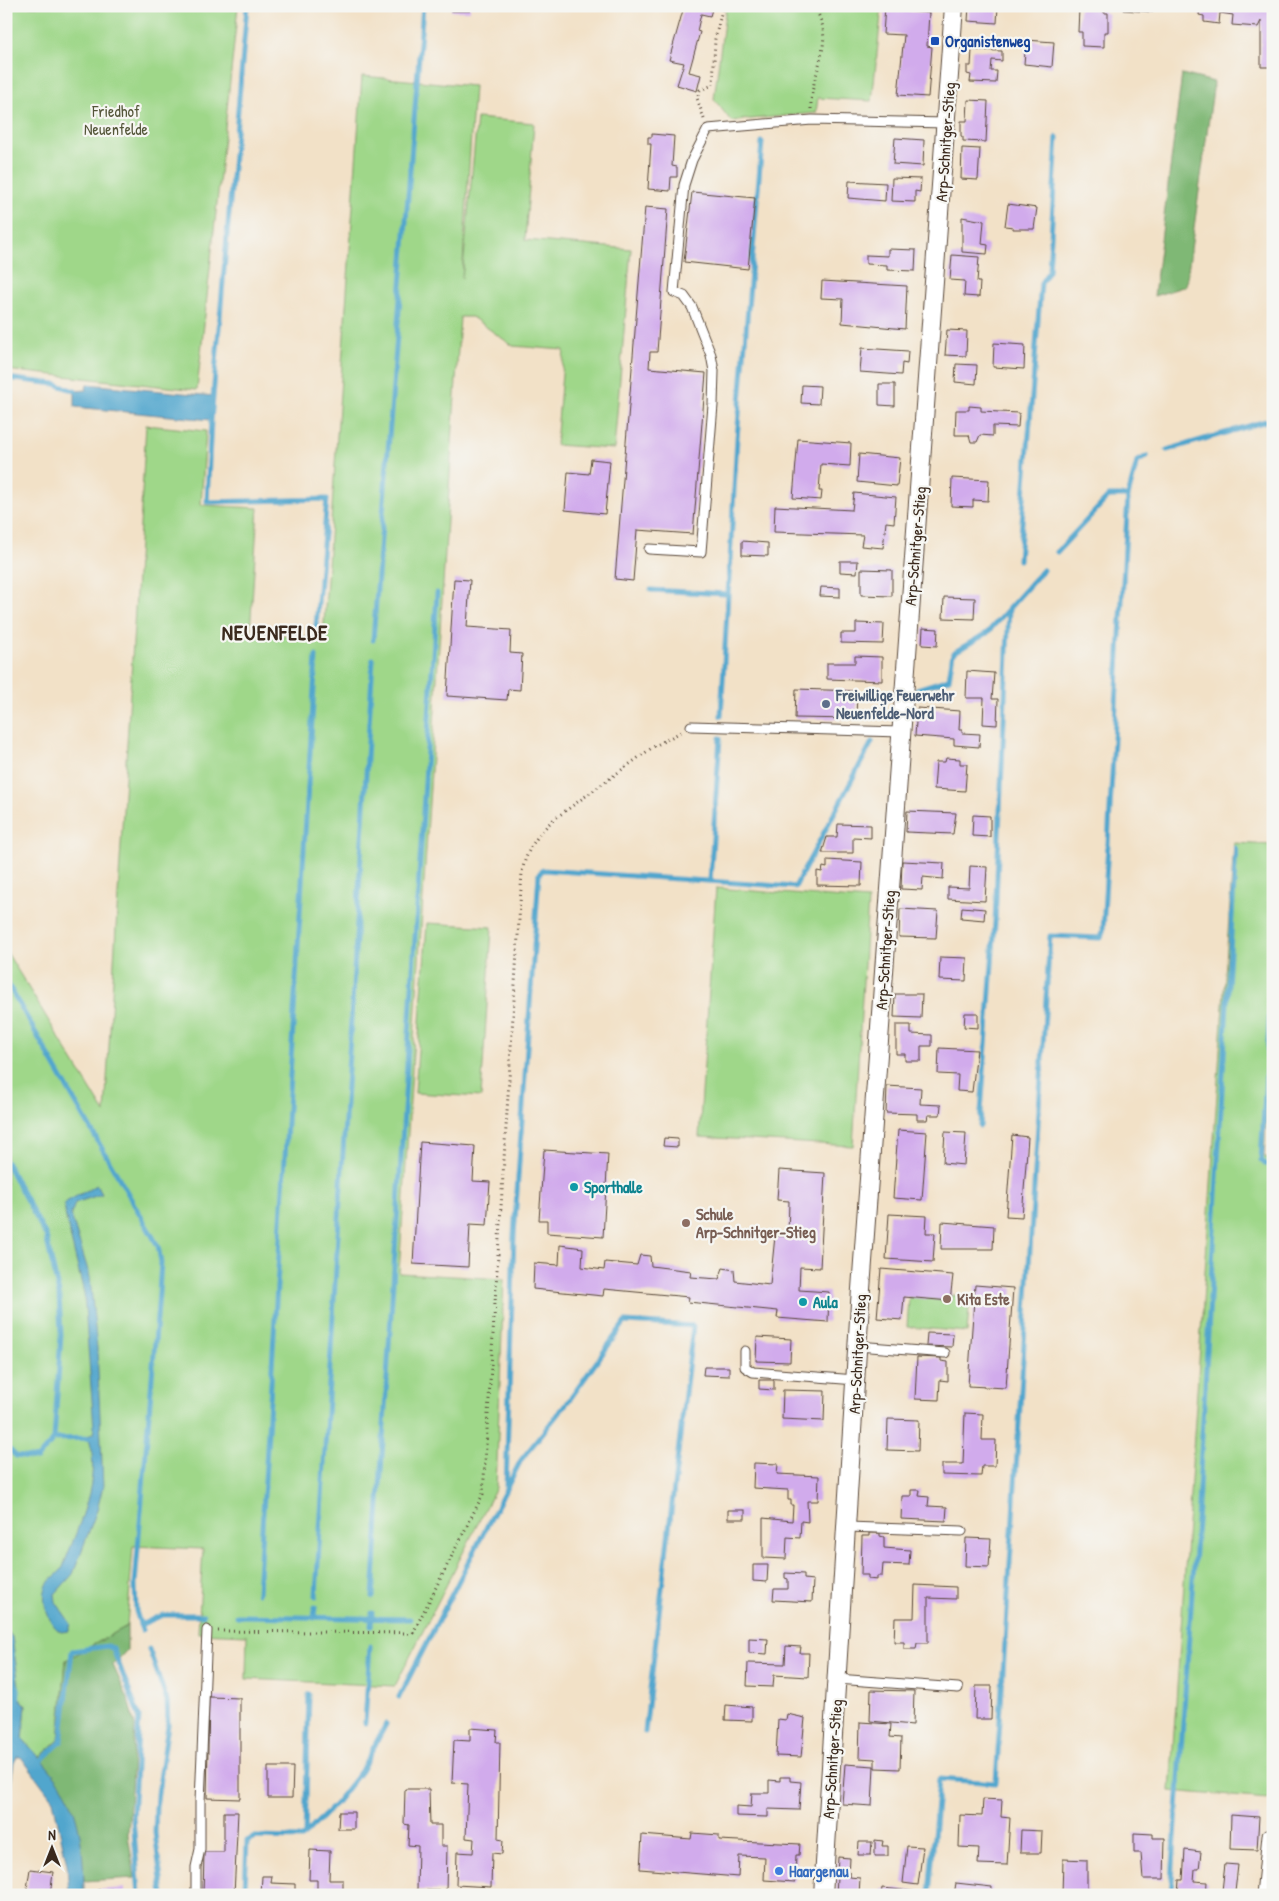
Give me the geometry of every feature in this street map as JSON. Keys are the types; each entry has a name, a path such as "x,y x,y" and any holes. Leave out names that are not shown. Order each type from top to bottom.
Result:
{"street":[{"name":"Arp-Schnitger-Stieg","path":"824,1895 858,1346 900,732 954,6"}],"lane":[{"path":"649,549 702,552 714,371 711,355 692,307 684,296 674,292 684,185 692,160 708,129 812,120 946,123"},
{"path":"691,726 900,732"},
{"path":"858,1346 945,1353"},
{"path":"746,1350 745,1366 753,1372 856,1380"},
{"path":"848,1526 962,1532"},
{"path":"196,1895 196,1867 200,1849 200,1802 207,1630"},
{"path":"838,1679 958,1688"},
{"path":"1261,1895 1267,1835"}],"path":[{"path":"708,129 697,98 700,90 713,85 715,38 722,6"},
{"path":"812,120 811,90 823,55 822,27 813,6"},
{"path":"207,1630 413,1633 483,1494 521,892 525,858 542,830 553,820 653,747 691,726"}],"green space":[{"name":"Friedhof Neuenfelde","path":"6,6 238,6 197,390 6,370"},
{"path":"726,6 882,6 872,101 818,98 816,113 731,121 714,99"},
{"path":"1182,74 1214,82 1186,286 1154,296"},
{"path":"362,76 474,86 462,279 477,118 534,123 525,240 631,249 614,449 556,445 564,350 513,346 472,317 460,317 399,1273 504,1279 496,1488 395,1686 246,1679 247,1635 198,1633 203,1549 133,1546 127,1626 66,1660 59,1740 39,1758 23,1739 26,1705 20,1698 6,1703 6,1691 11,1690 12,1637 6,1630 6,951 105,1113 146,425 206,431 201,505 258,508 250,633 323,638"},
{"path":"1234,843 1273,845 1273,1016 1264,1157 1273,1158 1273,1778 1270,1778 1269,1799 1170,1791"},
{"path":"716,888 868,900 853,1146 699,1137"},
{"path":"427,923 492,927 481,1097 415,1093"},
{"path":"951,1295 970,1297 967,1332 907,1327 909,1297 950,1301"},
{"path":"127,1626 127,1650 113,1665 128,1699 135,1726 128,1835 135,1878 84,1881 79,1834 39,1758 59,1740 66,1660"}],"water":[{"path":"87,384 214,396 211,420 75,407 75,391 86,390"},
{"path":"97,1185 102,1194 75,1203 71,1215 90,1277 97,1348 103,1486 97,1510 73,1574 55,1594 56,1602 71,1624 69,1631 61,1632 52,1624 46,1611 45,1590 49,1582 63,1567 87,1502 93,1468 88,1436 93,1433 94,1428 84,1293 66,1219 64,1203"},
{"path":"6,1630 12,1637 19,1686 6,1691"},
{"path":"20,1698 26,1705 23,1739 58,1780 74,1810 82,1853 84,1895 69,1895 67,1865 53,1800 21,1757 17,1757 14,1763 6,1819 6,1703"}],"building":[{"path":"451,6 470,6 470,11 451,11"},
{"path":"672,6 713,6 710,16 701,14 697,31 700,32 689,72 701,75 697,91 677,85 684,63 669,60 683,10"},
{"path":"885,6 906,6 906,11 929,13 927,46 932,47 928,97 898,95 904,35 883,34"},
{"path":"969,6 998,6 997,23 968,21"},
{"path":"1123,6 1154,6 1153,12 1123,10"},
{"path":"1200,6 1273,6 1273,67 1261,67 1261,21 1258,27 1232,25 1233,15 1220,13 1219,24 1204,22 1204,16 1199,15"},
{"path":"1079,8 1104,9 1104,13 1108,13 1108,32 1104,32 1104,47 1082,46 1082,32 1078,32"},
{"path":"1026,40 1054,42 1052,67 1024,64"},
{"path":"972,50 1002,51 1002,61 992,60 991,71 997,71 996,83 970,82 971,75 967,74 967,66 971,66"},
{"path":"968,100 988,101 986,142 963,141 961,121 967,121"},
{"path":"652,134 674,136 672,166 677,167 677,177 671,177 670,191 648,189 651,144 648,144 648,137 652,137"},
{"path":"895,138 924,140 923,166 893,164"},
{"path":"962,148 980,149 978,180 961,179"},
{"path":"892,178 921,179 920,192 915,191 915,202 891,201"},
{"path":"849,181 886,183 885,201 848,198"},
{"path":"692,192 755,198 748,269 684,262"},
{"path":"1008,204 1037,208 1034,229 1013,229 1013,227 1005,226"},
{"path":"645,207 668,209 657,352 650,352 649,368 706,373 693,534 637,530 633,581 615,579"},
{"path":"962,217 984,221 982,244 988,245 987,254 962,252"},
{"path":"888,249 916,250 915,271 887,270 887,265 866,264 866,255 888,256"},
{"path":"952,255 979,257 977,282 980,282 979,297 964,296 965,281 950,280"},
{"path":"822,281 907,286 905,329 842,323 843,299 821,298"},
{"path":"947,330 967,331 966,356 945,355"},
{"path":"994,343 1025,345 1024,369 993,367"},
{"path":"862,348 908,351 907,364 902,363 901,375 860,372"},
{"path":"956,364 977,365 976,384 955,382"},
{"path":"879,384 895,384 895,406 879,405"},
{"path":"802,385 820,386 819,404 801,403"},
{"path":"969,406 981,407 981,411 1019,413 1018,427 993,426 993,436 980,435 977,442 971,442 969,435 955,435 956,410 969,410"},
{"path":"798,439 851,443 850,466 821,464 819,491 822,491 821,500 793,498"},
{"path":"859,454 900,458 897,486 857,482"},
{"path":"591,459 610,461 605,514 565,510 568,472 589,474"},
{"path":"952,478 989,480 988,501 973,500 973,507 951,506"},
{"path":"854,493 896,497 894,523 886,522 883,548 861,546 863,535 774,532 775,506 852,510"},
{"path":"742,541 768,543 768,556 742,555"},
{"path":"840,561 858,561 857,573 840,572"},
{"path":"861,569 892,570 892,596 861,595"},
{"path":"454,579 470,580 467,627 511,630 510,653 522,654 520,690 508,689 507,700 447,696"},
{"path":"821,587 840,588 840,597 820,596"},
{"path":"944,597 975,598 974,619 943,618"},
{"path":"856,623 884,624 883,644 841,643 841,633 856,633"},
{"path":"923,628 938,629 937,646 922,645"},
{"path":"855,656 882,657 882,681 827,679 827,663 855,663"},
{"path":"967,671 994,673 992,699 998,699 997,725 983,724 984,698 966,698"},
{"name":"Freiwillige Feuerwehr Neuenfelde-Nord","path":"796,689 857,691 856,719 795,718"},
{"path":"917,708 960,711 959,730 962,730 962,733 980,734 979,747 954,745 954,739 915,736"},
{"path":"946,758 960,759 960,764 967,764 965,791 934,789 936,762 945,762"},
{"path":"907,811 956,813 953,834 906,832"},
{"path":"973,815 990,816 990,837 972,836"},
{"path":"838,824 871,825 871,838 853,837 853,853 822,853 827,837 837,837"},
{"path":"827,860 862,862 861,886 817,885 817,871 822,872 823,867 827,868"},
{"path":"902,861 944,863 943,879 923,877 922,890 901,889"},
{"path":"970,866 987,867 985,901 948,899 948,887 969,888"},
{"path":"962,907 985,909 984,920 961,918"},
{"path":"900,909 938,911 936,938 899,937"},
{"path":"940,957 967,958 966,981 939,980"},
{"path":"895,994 922,994 921,1018 894,1017"},
{"path":"965,1013 978,1013 978,1028 964,1027"},
{"path":"896,1025 911,1025 911,1034 932,1035 932,1046 921,1046 921,1061 905,1061 905,1054 896,1054"},
{"path":"939,1048 977,1050 972,1092 957,1091 958,1075 938,1074"},
{"path":"887,1086 921,1088 920,1104 941,1105 940,1115 928,1115 927,1120 917,1120 917,1114 886,1113"},
{"path":"898,1130 927,1132 922,1200 893,1198"},
{"path":"945,1132 966,1133 964,1165 943,1163"},
{"path":"1012,1135 1028,1137 1022,1217 1006,1216"},
{"path":"664,1138 678,1139 678,1147 663,1146"},
{"path":"420,1142 475,1146 473,1181 490,1182 487,1225 470,1224 468,1267 413,1264"},
{"name":"Sporthalle","path":"544,1150 608,1154 603,1237 547,1233 547,1220 539,1220"},
{"path":"779,1170 825,1173 820,1268 800,1267 799,1290 829,1292 828,1322 777,1318 778,1311 688,1302 689,1297 604,1289 603,1296 533,1289 534,1263 559,1265 560,1245 583,1248 582,1267 604,1270 605,1262 637,1265 640,1255 650,1256 651,1266 691,1271 690,1277 719,1279 723,1268 734,1270 735,1281 770,1285 775,1236 788,1236 789,1201 777,1200"},
{"path":"889,1214 927,1216 926,1233 935,1233 933,1262 886,1259"},
{"path":"942,1222 994,1226 993,1249 941,1249"},
{"path":"881,1269 953,1275 950,1301 904,1297 902,1320 877,1318"},
{"path":"975,1285 1013,1288 1006,1388 968,1386"},
{"path":"927,1333 953,1334 952,1347 926,1346"},
{"path":"757,1337 791,1339 790,1362 756,1361"},
{"path":"917,1357 941,1358 941,1361 948,1362 948,1381 940,1380 939,1400 915,1399"},
{"path":"704,1367 729,1367 729,1376 703,1375"},
{"path":"759,1380 774,1380 774,1390 759,1389"},
{"path":"783,1390 825,1391 824,1421 782,1419"},
{"path":"965,1413 983,1414 982,1440 996,1440 995,1466 982,1466 981,1476 942,1475 942,1464 963,1464"},
{"path":"888,1419 919,1420 918,1451 887,1450"},
{"path":"754,1463 778,1464 777,1474 819,1476 818,1501 807,1501 808,1522 801,1521 800,1538 787,1537 786,1559 763,1558 763,1518 792,1521 793,1505 791,1505 791,1500 788,1500 788,1490 753,1488"},
{"path":"911,1490 920,1490 919,1496 929,1497 928,1506 947,1507 946,1521 901,1519 902,1496 911,1496"},
{"path":"728,1510 745,1510 745,1519 728,1519"},
{"path":"869,1533 880,1533 880,1536 884,1537 884,1548 910,1550 909,1565 883,1564 882,1576 877,1576 877,1580 868,1579 868,1575 861,1575 862,1536 869,1536"},
{"path":"966,1538 991,1539 989,1567 965,1566"},
{"path":"753,1565 768,1565 767,1582 753,1581"},
{"path":"785,1573 804,1574 804,1579 813,1580 812,1602 773,1600 774,1589 788,1589 788,1579 785,1578"},
{"path":"915,1585 956,1587 956,1599 928,1598 928,1643 917,1643 916,1649 904,1649 904,1642 894,1642 895,1618 914,1618"},
{"path":"749,1638 768,1639 767,1654 749,1653"},
{"path":"786,1646 801,1647 800,1653 809,1653 808,1677 774,1675 773,1687 747,1686 748,1663 785,1664"},
{"path":"976,1686 992,1686 991,1719 975,1719"},
{"path":"871,1690 914,1691 913,1725 870,1721"},
{"path":"209,1697 240,1698 240,1799 207,1798"},
{"path":"726,1705 752,1707 752,1721 725,1720"},
{"path":"787,1714 805,1718 801,1757 776,1756 778,1719 786,1720"},
{"path":"860,1722 891,1724 890,1737 901,1738 900,1769 875,1768 875,1759 859,1758"},
{"path":"470,1728 497,1730 496,1742 500,1742 498,1839 503,1840 502,1854 492,1853 491,1887 456,1885 457,1852 473,1853 474,1839 466,1838 468,1784 452,1783 454,1740 470,1741"},
{"path":"845,1764 874,1766 872,1806 842,1804"},
{"path":"268,1767 293,1767 292,1798 268,1798"},
{"path":"780,1777 790,1777 790,1781 801,1782 799,1810 768,1809 768,1817 736,1816 736,1806 751,1807 752,1793 769,1793 769,1780 780,1781"},
{"path":"405,1789 429,1789 430,1825 441,1825 441,1846 447,1846 446,1891 417,1890 418,1846 408,1845 409,1825 404,1824"},
{"path":"983,1799 1002,1800 1001,1817 1010,1818 1007,1865 978,1864 979,1848 959,1847 960,1815 982,1816"},
{"path":"224,1812 238,1812 234,1895 203,1895 204,1852 224,1852"},
{"path":"339,1812 354,1812 354,1829 338,1829"},
{"path":"1231,1815 1259,1817 1257,1850 1230,1849"},
{"path":"1021,1830 1042,1831 1041,1853 1020,1853"},
{"path":"692,1833 719,1835 719,1840 800,1844 799,1855 796,1855 795,1882 764,1880 765,1857 739,1856 738,1877 640,1869 642,1835 691,1839"},
{"path":"1134,1833 1153,1834 1153,1838 1165,1838 1164,1879 1143,1879 1141,1853 1134,1853"},
{"path":"875,1840 883,1841 882,1846 888,1846 888,1856 875,1856"},
{"path":"859,1842 872,1842 871,1855 858,1855"},
{"path":"907,1846 923,1847 918,1885 903,1883"},
{"path":"310,1850 330,1851 329,1880 343,1880 343,1895 317,1895 317,1880 309,1880"},
{"path":"1185,1850 1201,1852 1199,1869 1195,1869 1194,1881 1207,1882 1206,1895 1178,1895 1179,1880 1183,1880"},
{"path":"838,1857 850,1858 849,1877 860,1878 859,1895 836,1895"},
{"path":"1063,1859 1087,1860 1087,1895 1062,1895"},
{"path":"1225,1864 1238,1865 1235,1892 1222,1891"},
{"path":"30,1869 53,1872 50,1895 26,1895"},
{"path":"262,1876 272,1876 271,1883 295,1884 295,1895 261,1894"},
{"path":"956,1883 992,1887 991,1895 954,1895"},
{"path":"125,1888 125,1895 98,1895 97,1890"},
{"path":"882,1888 920,1892 919,1895 881,1895"}],"waterway":[{"path":"247,6 211,420 207,502 327,499 315,637"},
{"path":"373,640 423,6"},
{"path":"1019,560 1041,283 1049,271 1057,137"},
{"path":"721,716 737,438 762,142"},
{"path":"6,378 55,384 75,391"},
{"path":"1167,450 1273,419"},
{"path":"929,1895 939,1779 996,1783 1050,936 1101,938 1103,931 1128,496 1137,462 1147,456"},
{"path":"1057,552 1109,496 1128,496"},
{"path":"917,689 949,679 953,653 987,633 1043,570"},
{"path":"651,590 727,594"},
{"path":"373,1597 437,593"},
{"path":"980,1126 995,923 1009,608"},
{"path":"258,1593 316,656"},
{"path":"316,1596 373,659"},
{"path":"710,881 720,738"},
{"path":"506,1489 514,1235 539,874 543,870 795,887 872,742"},
{"path":"1171,1895 1198,1507 1236,848"},
{"path":"1273,959 1261,1160 1265,1164 1273,1165"},
{"path":"6,981 158,1246 161,1262 159,1293 135,1584 136,1611 142,1630"},
{"path":"6,1162 46,1236 59,1294 61,1335 54,1439 37,1459 16,1456 6,1446"},
{"path":"399,1697 521,1460 570,1399 625,1322 693,1326 645,1732"},
{"path":"54,1439 94,1438"},
{"path":"314,1618 315,1607"},
{"path":"371,1626 372,1613"},
{"path":"140,1625 163,1615 203,1615"},
{"path":"237,1616 410,1619"},
{"path":"37,1764 61,1742 72,1651 108,1646 113,1649 139,1716 133,1818 139,1895"},
{"path":"365,1723 370,1646"},
{"path":"149,1649 167,1701 168,1725 156,1807 155,1833 163,1895"},
{"path":"6,1681 11,1690 6,1756"},
{"path":"305,1835 309,1694"},
{"path":"245,1889 247,1841 255,1837 302,1838 336,1803 361,1771 386,1724"},
{"path":"1271,1895 1273,1872"}],"place":[{"name":"Organistenweg","path":"935,41"},
{"name":"Freiwillige Feuerwehr Neuenfelde-Nord","path":"826,704"},
{"name":"Sporthalle","path":"574,1187"},
{"name":"Schule Arp-Schnitger-Stieg","path":"686,1223"},
{"name":"Kita Este","path":"947,1299"},
{"name":"Aula","path":"803,1302"},
{"name":"Haargenau","path":"779,1871"}],"district":[{"name":"NEUENFELDE","path":"275,633"}]}
